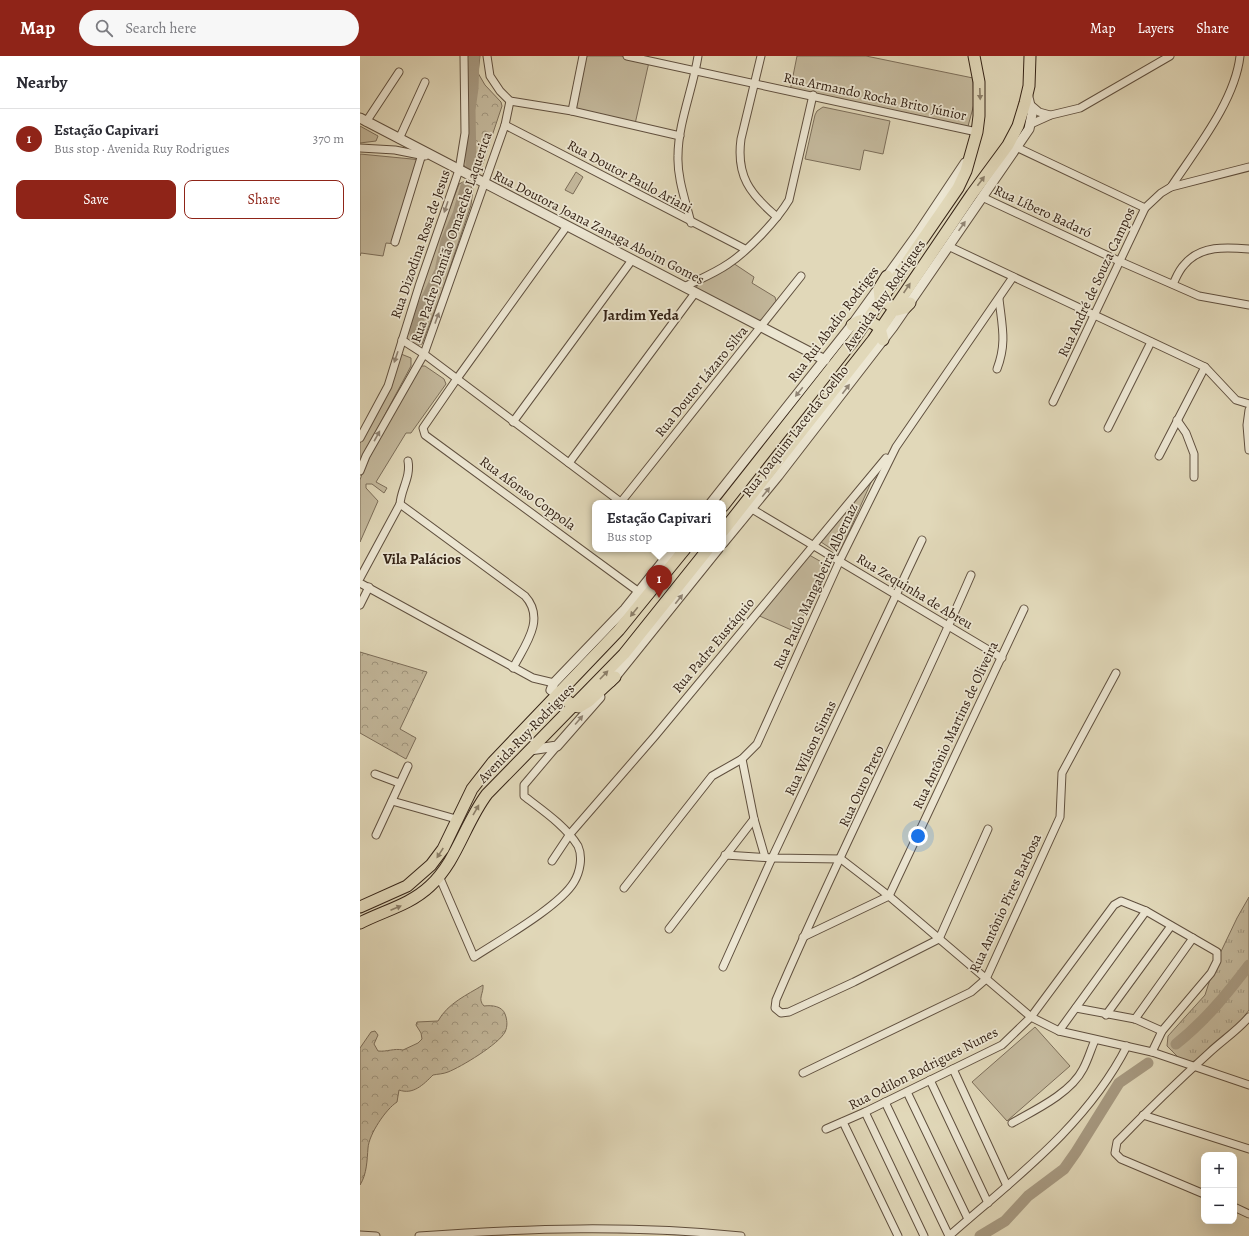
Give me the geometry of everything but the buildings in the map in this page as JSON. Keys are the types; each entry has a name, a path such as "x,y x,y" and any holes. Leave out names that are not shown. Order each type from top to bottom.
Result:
{"main road":[{"name":"Avenida Ruy Rodrigues","path":"726,502 829,373 882,300 958,188 966,171 977,132 980,97 974,56"},
{"name":"Avenida Ruy Rodrigues","path":"726,527 846,376 1008,145 1020,121 1027,93 1030,56"},
{"path":"887,276 879,291 882,300 893,308 902,309 910,303"},
{"path":"852,325 861,319 868,320 880,328 883,340"},
{"name":"Avenida Ruy Rodrigues","path":"360,907 407,886 424,873 443,848 456,819 472,790 493,762 554,689 619,630 683,552"},
{"name":"Avenida Ruy Rodrigues","path":"360,923 408,902 430,886 453,856 480,803 624,654 706,552"},
{"path":"554,689 574,706 579,707 589,701 615,677"}],"street":[{"name":"Rua Dizodina Rosa de Jesus","path":"361,434 388,386 459,170 464,133 464,56"},
{"path":"487,56 490,76 500,91 510,101 520,101 572,111 680,136"},
{"path":"572,111 583,56"},
{"name":"Rua Armando Rocha Brito Júnior","path":"627,56 813,95 977,132"},
{"path":"691,223 678,167 678,156 680,136 696,71 698,56"},
{"path":"761,56 739,152 741,170 748,186 755,197 777,217"},
{"path":"1031,124 1051,115 1080,108 1170,56"},
{"name":"Rua André de Souza Campos","path":"1053,402 1118,261 1145,208 1161,193 1171,187 1225,103 1238,72 1240,56"},
{"path":"363,120 399,72"},
{"path":"399,139 424,82"},
{"name":"Rua Joaquim Lacerda Coelho","path":"726,539 752,509 883,340 910,303 1016,147 1031,124 1032,106 1027,93"},
{"path":"684,287 728,264 777,217 789,200 813,95"},
{"name":"Rua Padre Damião Omaeche Laquerica","path":"510,101 504,125 424,354 456,380 619,500"},
{"path":"1032,106 1039,112 1051,115"},
{"name":"Rua Doutora Joana Zanaga Aboim Gomes","path":"363,120 422,153 440,160 825,360"},
{"name":"Rua Doutor Paulo Ariani","path":"504,125 691,223 745,249"},
{"path":"1016,147 1145,208"},
{"path":"360,148 422,153 395,242"},
{"name":"Rua Rui Abadio Rodriges","path":"712,500 852,325 969,156"},
{"path":"1171,187 1249,167"},
{"name":"Rua Líbero Badaró","path":"982,197 1118,261 1199,296 1249,305"},
{"path":"456,380 567,226"},
{"path":"948,246 1205,367 1236,400 1249,404"},
{"path":"1173,284 1184,265 1200,253 1223,247 1249,249"},
{"path":"513,422 632,260"},
{"name":"Rua Doutor Lázaro Silva","path":"624,500 801,276"},
{"name":"Rua Paulo Mangabeira Albernaz","path":"624,888 712,776 742,759 757,744 840,560 896,447 1013,277"},
{"path":"569,463 695,293"},
{"path":"997,370 1003,354 1004,339 999,299"},
{"path":"360,471 366,456 424,354 402,340"},
{"path":"1108,428 1151,342"},
{"path":"1159,456 1205,367"},
{"name":"Rua Afonso Coppola","path":"456,380 423,428 425,435 639,592"},
{"path":"1249,410 1247,425 1249,450"},
{"path":"1177,420 1186,433 1194,454 1194,477"},
{"name":"Rua Padre Eustáquio","path":"552,861 570,834 896,447"},
{"path":"360,578 400,504 401,494 408,478 408,461"},
{"path":"400,504 525,596 532,604 535,615 534,629 514,668"},
{"name":"Rua Zequinha de Abreu","path":"752,509 840,560 896,596 1002,658"},
{"name":"Rua Wilson Simas","path":"723,967 769,858 922,540"},
{"path":"360,582 554,689 639,592 671,552"},
{"path":"439,876 474,957 559,899 574,882 581,864 579,848 570,834 524,796 524,785 615,677 716,552"},
{"name":"Rua Ouro Preto","path":"939,939 854,982 789,1012 781,1013 775,1008 776,1000 803,937 949,627 971,575"},
{"path":"360,605 369,587"},
{"name":"Rua Antônio Martins de Oliveira","path":"889,896 1024,609"},
{"name":"Rua Antônio Pires Barbosa","path":"803,1073 971,992 986,980 1060,817 1062,773 1116,673"},
{"path":"530,750 557,746"},
{"path":"742,759 754,819 769,858"},
{"path":"376,835 408,766"},
{"path":"375,774 399,783"},
{"path":"392,800 456,819"},
{"path":"669,929 725,854 754,819"},
{"path":"939,939 988,829"},
{"path":"725,854 769,858 841,859 889,896 1031,1017 1059,1032 1152,1052 1249,1085"},
{"path":"803,937 889,896"},
{"name":"Rua Odilon Rodrigues Nunes","path":"826,1129 907,1092 1002,1045 1031,1017 1114,905 1121,901 1146,911"},
{"path":"1059,1032 1146,911 1216,952 1217,961 1211,973 1162,1031 1152,1052"},
{"path":"1106,1015 1172,926"},
{"path":"1136,1020 1193,938"},
{"path":"1076,1008 1136,1020 1162,1031"},
{"path":"1201,1193 1121,1159 1115,1153 1117,1142 1143,1115 1221,1041 1246,1025 1249,1017"},
{"path":"1012,1123 1048,1102 1069,1086 1083,1070 1095,1040"},
{"path":"886,1102 949,1236 988,1203 1061,1136 1083,1111 1114,1070 1126,1046"},
{"path":"953,1069 1007,1186"},
{"path":"930,1080 988,1203"},
{"path":"907,1092 968,1219"},
{"path":"865,1112 924,1236"},
{"path":"1143,1115 1249,1149"},
{"path":"843,1122 898,1236"},
{"path":"1237,1208 1249,1214"},
{"path":"419,1236 531,1229 609,1229 698,1232 741,1236"},
{"path":"360,1235 376,1236"}],"green space":[{"path":"467,56 480,56 478,73 485,85 501,102 502,106 480,172 467,169 463,164 468,131"},
{"path":"585,56 621,56 649,62 635,124 573,110"},
{"path":"797,56 866,56 973,78 974,104 967,130 790,91"},
{"path":"823,107 890,121 883,154 864,150 860,170 805,159 815,115 817,111"},
{"path":"360,126 378,136 376,141 360,143"},
{"path":"360,154 422,160 396,244 386,243 383,256 361,253 360,256"},
{"path":"576,172 583,177 573,194 565,190"},
{"path":"463,182 470,185 473,190 471,205 441,294 422,344 415,346 406,339 435,248 459,184"},
{"path":"733,263 754,277 752,283 775,297 776,301 763,319 758,321 696,288 698,284"},
{"path":"401,354 411,358 411,366 360,461 360,443 376,412"},
{"path":"421,366 425,366 444,379 446,384 411,433 406,433 376,482 387,488 384,493 372,484 366,484 366,488 378,501 360,542 360,480 362,474 377,441"},
{"path":"873,478 839,554 821,542"},
{"path":"804,552 825,564 796,632 755,614"},
{"path":"360,652 427,672 400,729 416,738 406,759 360,733"},
{"path":"1249,897 1249,1010 1238,1025 1201,1059 1191,1062 1181,1060 1167,1046 1168,1036 1205,995 1215,964"},
{"path":"483,985 481,1001 484,1006 496,1007 504,1011 507,1023 505,1032 488,1049 462,1065 446,1073 433,1075 418,1088 413,1090 399,1090 397,1102 383,1116 371,1136 365,1172 360,1185 360,1048 371,1032 375,1031 378,1035 374,1044 378,1051 397,1049 403,1050 418,1043 422,1039 421,1033 416,1025 417,1022 438,1021 452,1004"},
{"path":"1035,1027 1070,1066 1007,1121 972,1082"}],"waterway":[{"path":"471,168 470,110 473,88 474,56"},
{"path":"415,333 420,312 440,271 446,241 458,214 466,186"},
{"path":"1176,1044 1197,1026 1215,1007 1249,965"},
{"path":"980,1236 1005,1221 1028,1196 1064,1169 1119,1083 1148,1063"}],"place":[{"name":"Estação Capivari","path":"659,598"}],"district":[{"name":"Jardim Yeda","path":"641,315"},
{"name":"Vila Palácios","path":"422,559"}]}
